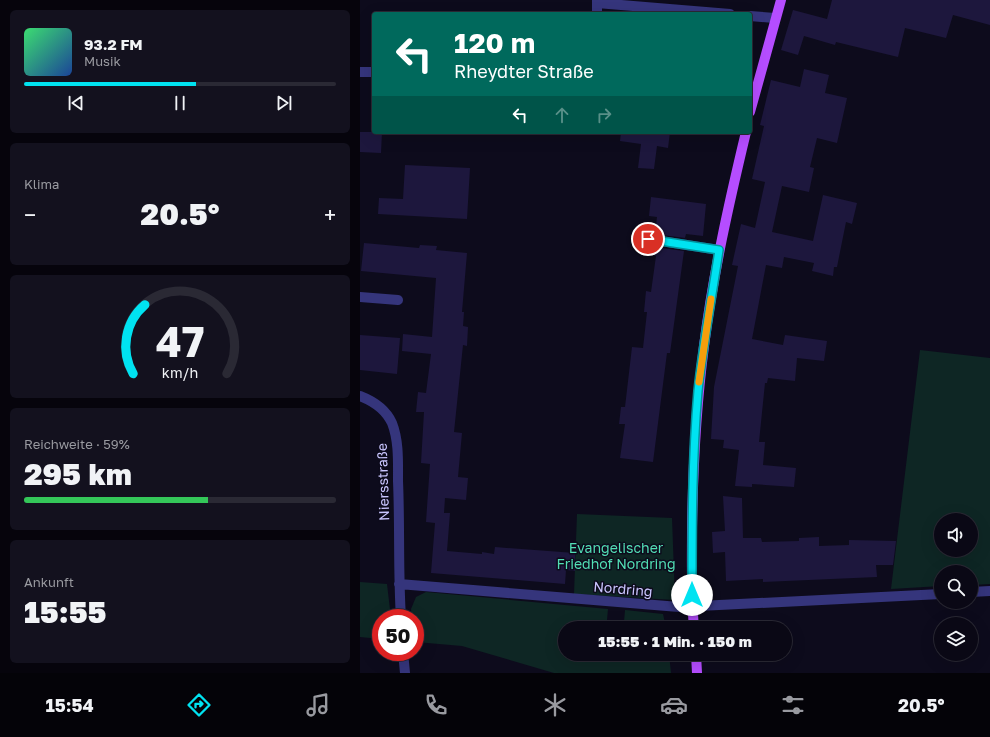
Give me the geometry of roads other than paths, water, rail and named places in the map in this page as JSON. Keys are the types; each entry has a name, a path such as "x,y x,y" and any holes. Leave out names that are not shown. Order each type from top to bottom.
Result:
{"main road":[{"path":"752,101 781,0"},
{"path":"693,621 692,500 696,414 704,345 719,250 746,134"},
{"path":"696,661 697,673"}],"street":[{"path":"597,12 597,1 710,12"},
{"path":"752,16 775,18"},
{"path":"360,72 372,72"},
{"path":"648,239 719,250"},
{"path":"360,297 398,300"},
{"name":"Niersstraße","path":"360,396 373,402 382,410 391,422 394,431 397,448 399,502 398,584 400,609"},
{"name":"Nordring","path":"398,584 659,606 692,606 934,594"},
{"path":"978,592 990,591"},
{"path":"403,661 404,673"}],"park label":[{"name":"Evangelischer Friedhof Nordring","path":"616,556"}]}
